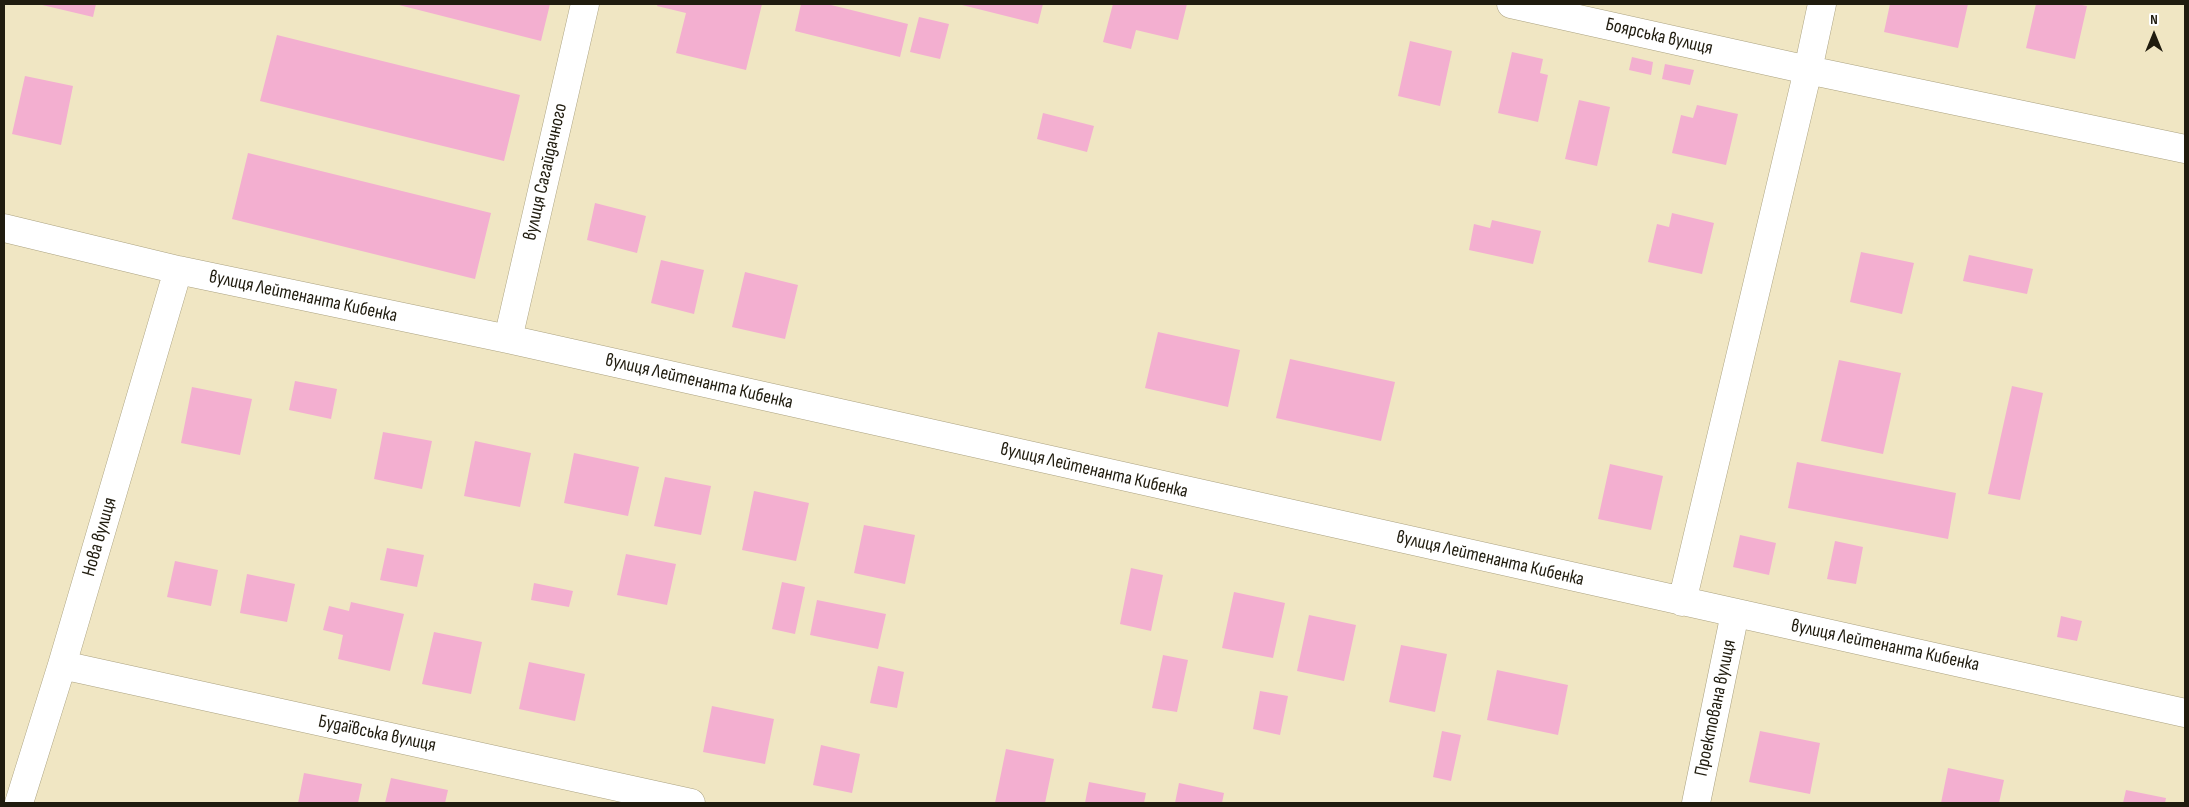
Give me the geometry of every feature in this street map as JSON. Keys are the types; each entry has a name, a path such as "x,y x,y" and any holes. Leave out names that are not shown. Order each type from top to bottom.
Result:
{"street":[{"name":"вулиця Сагайдачного","path":"508,340 585,4"},
{"name":"Боярська вулиця","path":"1511,4 1808,70 2185,149"},
{"path":"1682,602 1822,4"},
{"name":"вулиця Лейтенанта Кибенка","path":"4,228 178,270 508,340 2185,713"},
{"name":"Нова вулиця","path":"19,803 62,665 178,270"},
{"name":"Проектована вулиця","path":"1696,803 1735,613"},
{"name":"Будаївська вулиця","path":"62,665 691,803"}],"building":[{"path":"38,4 96,4 93,17"},
{"path":"395,4 550,4 541,41"},
{"path":"658,4 762,4 746,70 676,53 686,13 657,6"},
{"path":"801,4 827,4 908,24 900,57 795,31"},
{"path":"958,4 1043,4 1038,24"},
{"path":"1113,4 1187,4 1178,40 1136,30 1131,49 1103,42"},
{"path":"1890,4 1968,4 1958,48 1884,32"},
{"path":"2036,4 2077,4 2087,6 2075,59 2026,48"},
{"path":"919,17 949,24 940,59 910,52"},
{"path":"277,35 520,95 504,161 260,101"},
{"path":"1410,41 1452,51 1440,106 1398,96"},
{"path":"1512,52 1543,59 1540,73 1548,75 1538,122 1498,113"},
{"path":"1632,57 1653,62 1651,75 1629,70"},
{"path":"1665,64 1694,70 1690,85 1662,79"},
{"path":"25,76 73,86 61,145 12,134"},
{"path":"1579,100 1610,107 1597,166 1565,159"},
{"path":"1697,105 1738,114 1726,165 1672,153 1681,115 1693,118"},
{"path":"1043,113 1094,126 1087,152 1037,139"},
{"path":"248,153 491,213 475,279 232,219"},
{"path":"595,203 646,216 637,253 587,240"},
{"path":"1672,213 1714,223 1702,274 1648,262 1657,224 1669,227"},
{"path":"1492,220 1541,231 1533,264 1469,250 1474,224 1490,228"},
{"path":"1861,252 1914,263 1902,314 1850,302"},
{"path":"1969,255 2033,269 2027,294 1963,281"},
{"path":"661,260 704,270 694,314 651,303"},
{"path":"745,272 798,285 785,339 732,327"},
{"path":"1158,332 1240,350 1228,407 1145,388"},
{"path":"1290,359 1395,382 1381,441 1276,418"},
{"path":"1839,360 1901,373 1883,454 1821,441"},
{"path":"295,381 337,389 331,419 289,410"},
{"path":"2012,386 2043,393 2020,500 1988,494"},
{"path":"192,387 252,399 240,455 181,443"},
{"path":"383,432 432,441 422,489 374,479"},
{"path":"475,441 531,453 520,507 464,496"},
{"path":"574,453 639,467 628,516 564,503"},
{"path":"1797,462 1956,493 1948,539 1788,508"},
{"path":"1610,464 1663,476 1651,530 1598,519"},
{"path":"665,477 711,486 701,535 654,526"},
{"path":"754,491 809,503 796,561 742,550"},
{"path":"864,525 915,535 905,584 854,573"},
{"path":"1740,535 1776,543 1769,575 1733,567"},
{"path":"1835,541 1863,547 1856,584 1827,579"},
{"path":"387,548 424,555 417,587 380,580"},
{"path":"626,554 676,564 667,605 617,595"},
{"path":"175,561 218,570 211,606 167,597"},
{"path":"1131,568 1163,575 1151,631 1120,624"},
{"path":"247,574 295,584 287,622 240,613"},
{"path":"782,582 805,587 795,634 772,629"},
{"path":"534,583 573,591 569,607 531,600"},
{"path":"1234,592 1285,603 1273,658 1222,648"},
{"path":"817,600 886,614 878,649 810,635"},
{"path":"351,602 404,614 390,671 338,659 343,635 323,630 329,606 349,611"},
{"path":"1309,615 1356,625 1344,681 1297,671"},
{"path":"2061,616 2082,621 2077,641 2057,637"},
{"path":"434,632 482,642 471,694 422,684"},
{"path":"1401,645 1447,654 1435,712 1389,702"},
{"path":"1163,655 1188,660 1177,712 1152,708"},
{"path":"529,662 585,674 575,721 519,709"},
{"path":"878,666 904,672 897,708 870,703"},
{"path":"1497,670 1568,685 1558,735 1487,720"},
{"path":"1260,691 1288,696 1280,735 1253,729"},
{"path":"712,706 774,719 765,764 703,752"},
{"path":"1442,731 1461,735 1451,781 1433,777"},
{"path":"1760,731 1820,743 1810,794 1749,782"},
{"path":"821,745 860,754 852,793 813,785"},
{"path":"1006,749 1054,759 1045,803 995,803"},
{"path":"1948,768 2004,780 1999,803 1941,803"},
{"path":"304,773 362,784 358,803 298,803"},
{"path":"391,778 448,790 445,803 385,803"},
{"path":"1089,782 1146,793 1144,803 1085,803"},
{"path":"1179,783 1224,793 1222,803 1175,803"},
{"path":"2126,790 2166,798 2165,803 2123,803"}]}
